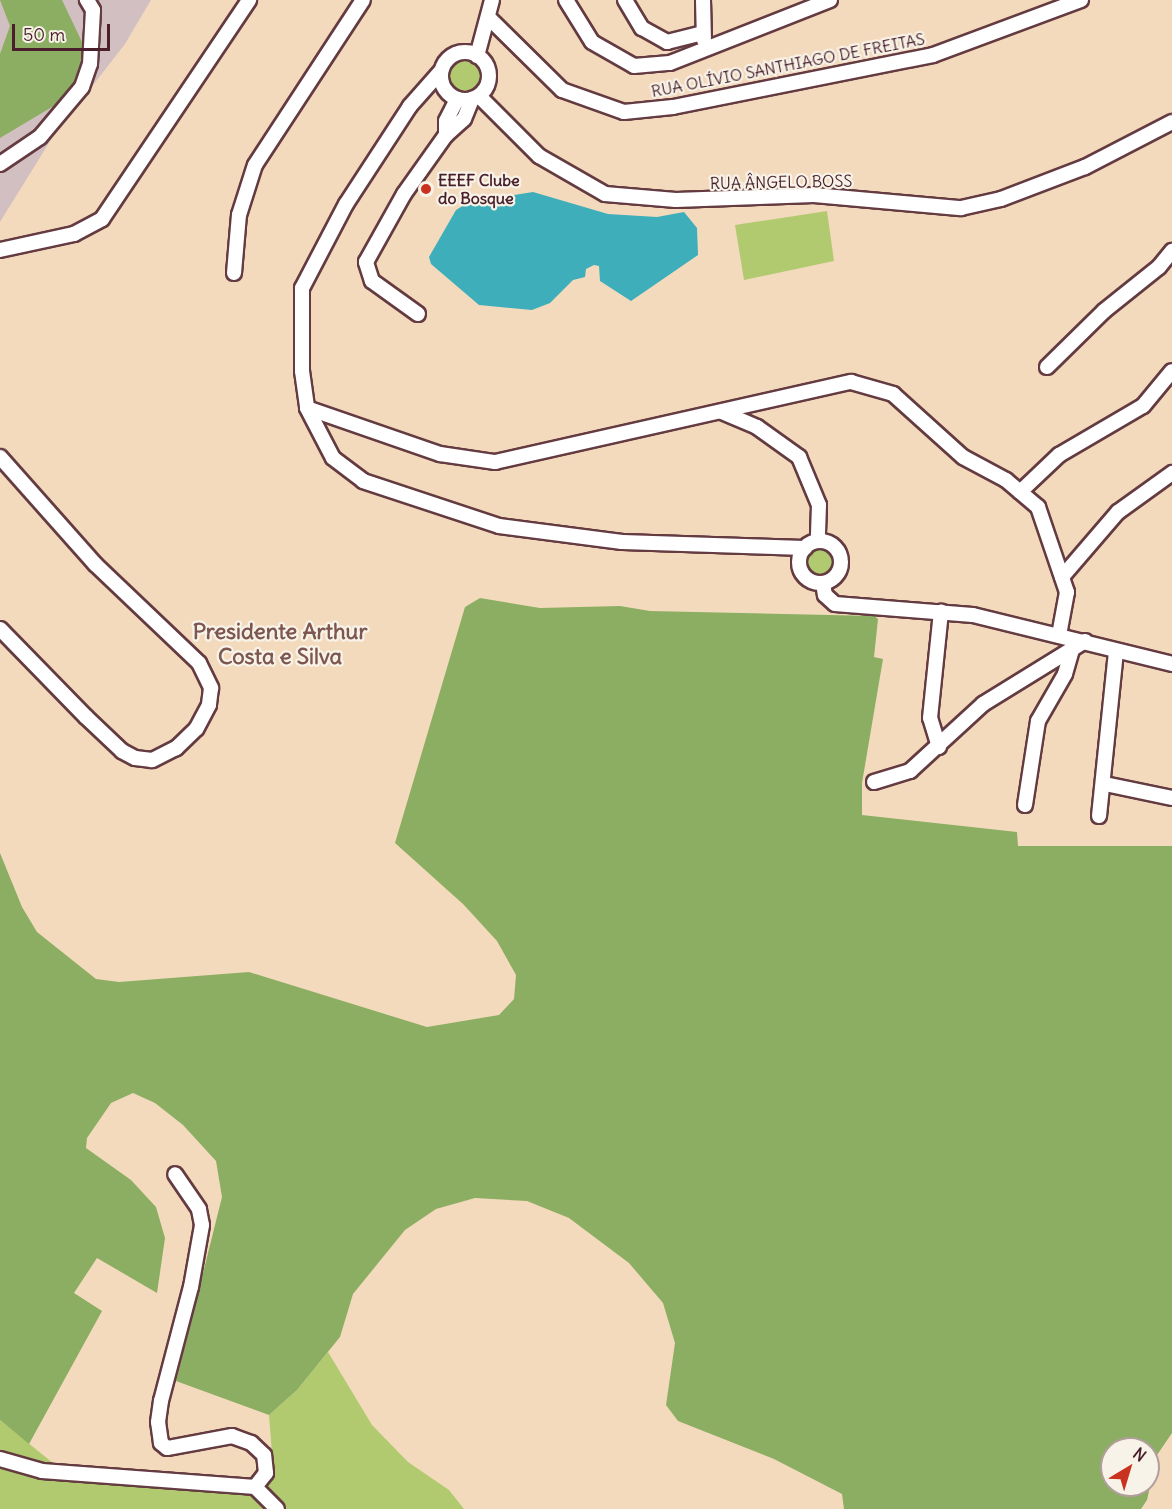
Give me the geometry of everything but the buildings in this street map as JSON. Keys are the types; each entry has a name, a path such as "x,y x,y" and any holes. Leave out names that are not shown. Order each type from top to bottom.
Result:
{"street":[{"path":"0,250 74,234 102,219 249,0"},
{"path":"234,273 239,215 255,165 363,0"},
{"path":"418,314 372,281 366,262 404,194 447,135 464,119 489,76 477,56 492,0"},
{"path":"566,0 592,42 634,66 670,63 704,40"},
{"path":"625,0 642,28 667,42 704,40 830,0"},
{"path":"703,0 704,40"},
{"name":"RUA OLÍVIO SANTHIAGO DE FREITAS","path":"488,17 562,90 624,112 673,107 933,54 1081,0"},
{"path":"0,164 40,137 82,87 90,64 91,3"},
{"path":"477,56 454,55 410,106 346,204 302,288 302,371 307,408 333,458 363,481 499,526 622,542 805,548 818,541 832,544 841,557 837,575 823,583 808,579 802,573 800,558 805,548"},
{"path":"441,71 445,89 457,99 476,98"},
{"name":"RUA ÂNGELO BOSS","path":"476,98 539,156 605,194 676,200 814,195 962,208 1001,199 1085,168 1172,122"},
{"path":"447,135 446,121 457,99"},
{"path":"1047,367 1104,311 1159,267 1172,251"},
{"path":"1020,492 1059,455 1143,406 1172,371"},
{"path":"307,408 440,454 495,462 851,382 892,394 963,457 1020,492 1038,507 1067,592 1059,635"},
{"path":"722,412 757,427 798,457 819,505 818,541"},
{"path":"0,458 95,564 199,663 211,688 209,705 196,729 176,748 152,760 135,758 93,724 0,629"},
{"path":"1062,577 1118,512 1172,474"},
{"path":"823,583 825,595 835,603 973,615 1172,664"},
{"path":"939,747 930,718 941,612"},
{"path":"874,782 910,771 939,747 983,704 1085,641"},
{"path":"1025,805 1038,721 1065,674 1072,650"},
{"path":"1099,816 1116,651"},
{"path":"1104,783 1172,798"},
{"path":"176,1174 199,1209 201,1226 191,1287 161,1401 158,1422 161,1443 167,1448 232,1436 251,1443 264,1455 266,1473 255,1487"},
{"path":"0,1459 42,1471 255,1487 277,1509"}],"shaded area":[{"path":"0,0 151,0 125,44 52,138 0,222"}],"green space":[{"path":"0,0 62,0 82,42 85,63 67,98 0,138 0,54 10,26"},
{"path":"463,59 475,64 480,76 475,88 463,93 451,88 446,76 451,64"},
{"path":"827,211 834,261 744,280 735,225"},
{"path":"820,547 830,552 835,562 830,572 820,577 810,572 805,562 810,552"},
{"path":"480,598 540,608 620,606 650,611 874,616 878,619 874,657 883,659 862,783 862,815 1017,832 1018,846 1172,846 1172,1433 1160,1451 1160,1437 1100,1437 1100,1497 1148,1497 1141,1509 844,1509 842,1494 774,1459 678,1421 666,1405 675,1343 663,1303 629,1263 569,1218 527,1201 475,1198 436,1209 405,1230 353,1294 340,1337 297,1390 269,1415 176,1381 222,1197 216,1161 183,1125 155,1103 133,1093 111,1103 87,1138 86,1148 131,1180 156,1207 165,1238 157,1293 97,1258 74,1293 102,1311 29,1444 0,1420 0,853 22,907 37,932 96,979 119,982 249,972 427,1027 499,1015 514,999 516,975 497,941 463,904 395,843 465,607"},
{"path":"328,1352 372,1425 408,1462 449,1490 464,1509 0,1509 0,1420 75,1481 158,1473 274,1480 269,1415 297,1390"}],"water":[{"path":"533,192 608,214 657,217 684,212 697,228 698,255 631,301 600,281 599,266 594,265 586,269 585,277 573,280 550,303 532,310 479,305 431,264 429,257 456,210 469,202"}],"place":[{"name":"EEEF Clube do Bosque","path":"426,189"}],"district":[{"name":"Presidente Arthur Costa e Silva","path":"280,644"}]}
